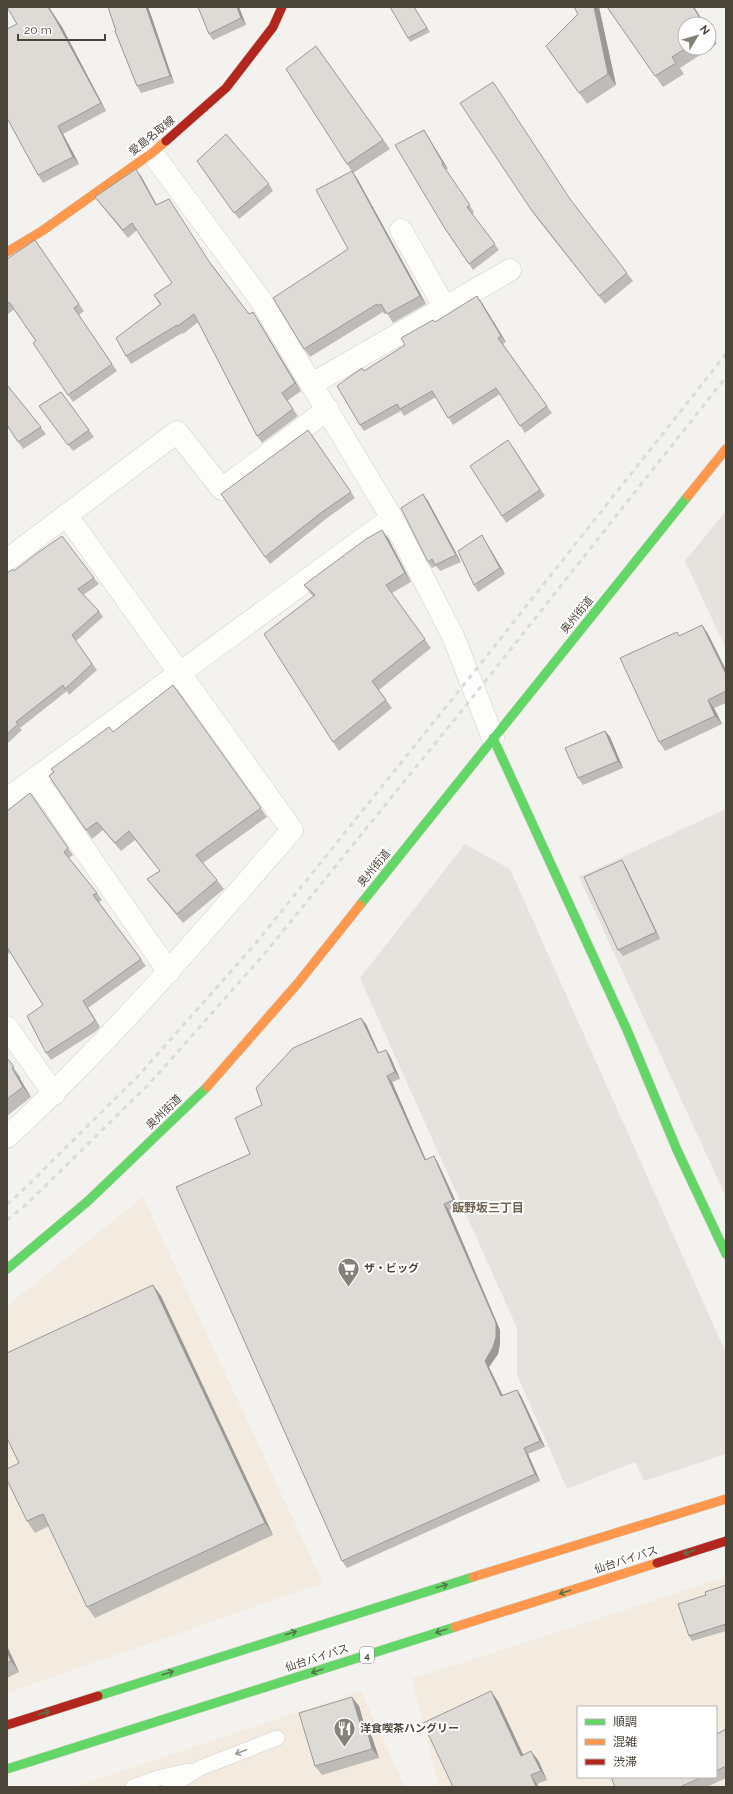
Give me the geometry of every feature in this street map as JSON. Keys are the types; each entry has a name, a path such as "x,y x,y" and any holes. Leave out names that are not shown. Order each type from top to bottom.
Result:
{"main road":[{"name":"愛島名取線","path":"7,252 42,231 152,153 226,88 273,27 282,7"},
{"name":"奥州街道","path":"7,1269 88,1201 208,1086 298,983 493,738 726,450"},
{"path":"493,738 628,1030 677,1150 726,1254"},
{"path":"7,1726 358,1612 726,1499"},
{"name":"仙台バイパス","path":"7,1769 726,1541"}],"street":[{"path":"152,153 260,299 328,409 392,518 453,636 493,738"},
{"path":"401,230 446,308"},
{"path":"312,384 510,270"},
{"path":"7,560 177,432 222,489 328,409"},
{"path":"7,1138 54,1094 169,972 292,830 67,516"},
{"path":"7,799 392,518"},
{"path":"34,778 169,972"},
{"path":"7,1027 54,1094"}],"lane":[{"path":"133,1787 158,1778 200,1768 277,1738"},
{"path":"170,1787 200,1768"}],"shaded area":[{"path":"726,511 726,649 685,561"},
{"path":"726,809 726,1197 579,877"},
{"path":"465,844 510,869 726,1353 726,1454 644,1481 635,1462 567,1489 517,1375 517,1328 360,978"},
{"path":"143,1197 323,1583 7,1693 7,1306"},
{"path":"726,1577 726,1787 439,1787 412,1679"},
{"path":"361,1691 405,1787 74,1787"}],"building":[{"path":"7,7 48,7 101,103 58,126 73,157 38,175 7,118 7,29 17,24"},
{"path":"108,7 146,7 170,76 137,86 115,31"},
{"path":"198,7 237,7 241,18 209,34"},
{"path":"390,7 414,7 427,28 408,38"},
{"path":"574,7 594,7 608,74 579,93 546,46 578,14"},
{"path":"607,7 693,7 699,16 677,16 677,54 672,57 676,63 655,76"},
{"path":"316,46 383,140 347,164 286,69"},
{"path":"493,82 570,199 627,273 599,296 530,208 460,103"},
{"path":"424,130 443,163 442,164 470,205 467,207 495,244 469,264 444,227 395,145"},
{"path":"226,134 269,184 234,213 197,161"},
{"path":"136,169 156,205 169,199 210,263 249,314 253,312 295,383 282,393 293,409 257,436 194,314 178,326 177,325 126,356 116,338 161,304 154,295 172,283 132,223 123,230 95,197"},
{"path":"352,171 420,296 387,314 381,304 378,306 377,304 304,349 273,298 348,249 316,190"},
{"path":"35,240 79,304 74,308 112,364 68,395 33,343 36,341 9,302 7,304 7,259"},
{"path":"477,296 501,336 498,338 547,406 520,426 496,388 448,418 432,391 400,409 397,404 360,425 337,386 362,368 364,371 405,345 401,338 433,320 435,322"},
{"path":"7,385 41,427 18,442 7,425"},
{"path":"61,392 89,430 68,445 39,406"},
{"path":"308,430 351,492 322,512 265,557 221,494"},
{"path":"508,440 540,490 502,516 470,466"},
{"path":"423,494 456,555 435,565 432,559 428,562 401,508"},
{"path":"382,530 405,573 386,585 425,639 372,681 386,700 333,742 264,634 315,595 304,585 366,539"},
{"path":"482,535 500,568 474,585 458,551"},
{"path":"62,536 94,578 78,589 99,611 72,635 92,664 65,689 63,685 16,722 18,724 7,734 7,573 13,569 14,571"},
{"path":"702,625 726,674 726,691 708,700 715,716 659,742 620,658 677,632 679,636"},
{"path":"173,685 261,808 196,855 217,880 177,914 147,879 160,871 129,831 115,843 97,822 86,830 49,776 54,772 51,769 109,727 113,732"},
{"path":"605,731 618,761 578,778 565,748"},
{"path":"30,793 68,848 64,852 97,893 93,895 141,959 83,1001 95,1020 90,1025 46,1053 27,1016 43,1005 7,947 7,811"},
{"path":"622,860 656,932 618,950 584,877"},
{"path":"361,1018 378,1053 386,1050 395,1072 387,1076 425,1160 434,1156 453,1200 444,1204 496,1323 496,1337 493,1347 485,1361 501,1396 517,1390 540,1441 524,1448 535,1474 342,1561 176,1187 250,1154 235,1118 262,1105 256,1088 293,1048"},
{"path":"7,1058 14,1067 12,1068 23,1087 7,1099"},
{"path":"153,1285 265,1523 87,1607 43,1514 27,1521 7,1480 7,1469 19,1463 7,1438 7,1353"},
{"path":"726,1585 726,1624 689,1636 678,1604 706,1595 705,1592"},
{"path":"7,1652 11,1661 7,1663"},
{"path":"491,1691 521,1756 531,1751 541,1771 531,1775 536,1787 453,1787 423,1723"},
{"name":"洋食喫茶ハングリー","path":"352,1697 362,1729 366,1727 372,1749 315,1766 299,1713"},
{"path":"726,1729 726,1766 717,1770 717,1734"},
{"path":"611,1778 700,1778 680,1787 615,1787"}],"railway":[{"path":"7,1204 19,1194 140,1074 256,943 470,677 726,354"},
{"path":"7,1220 28,1203 150,1083 266,952 476,693 726,377"}],"traffic: fast":[{"path":"360,905 688,496"},
{"path":"493,738 627,1030 677,1150 726,1254"},
{"path":"7,1269 88,1201 207,1087"},
{"path":"98,1696 473,1577"},
{"path":"7,1769 455,1627"}],"traffic: slow":[{"path":"7,252 42,231 152,153 166,141"},
{"path":"688,496 726,449"},
{"path":"207,1087 298,983 360,905"},
{"path":"473,1577 726,1499"},
{"path":"455,1627 657,1563"}],"traffic: jam":[{"path":"166,141 226,88 273,27 282,7"},
{"path":"657,1563 726,1541"},
{"path":"7,1725 98,1696"}],"place":[{"name":"ザ・ビッグ","path":"348,1288"},
{"name":"洋食喫茶ハングリー","path":"344,1748"}],"district":[{"name":"飯野坂三丁目","path":"488,1208"}]}
